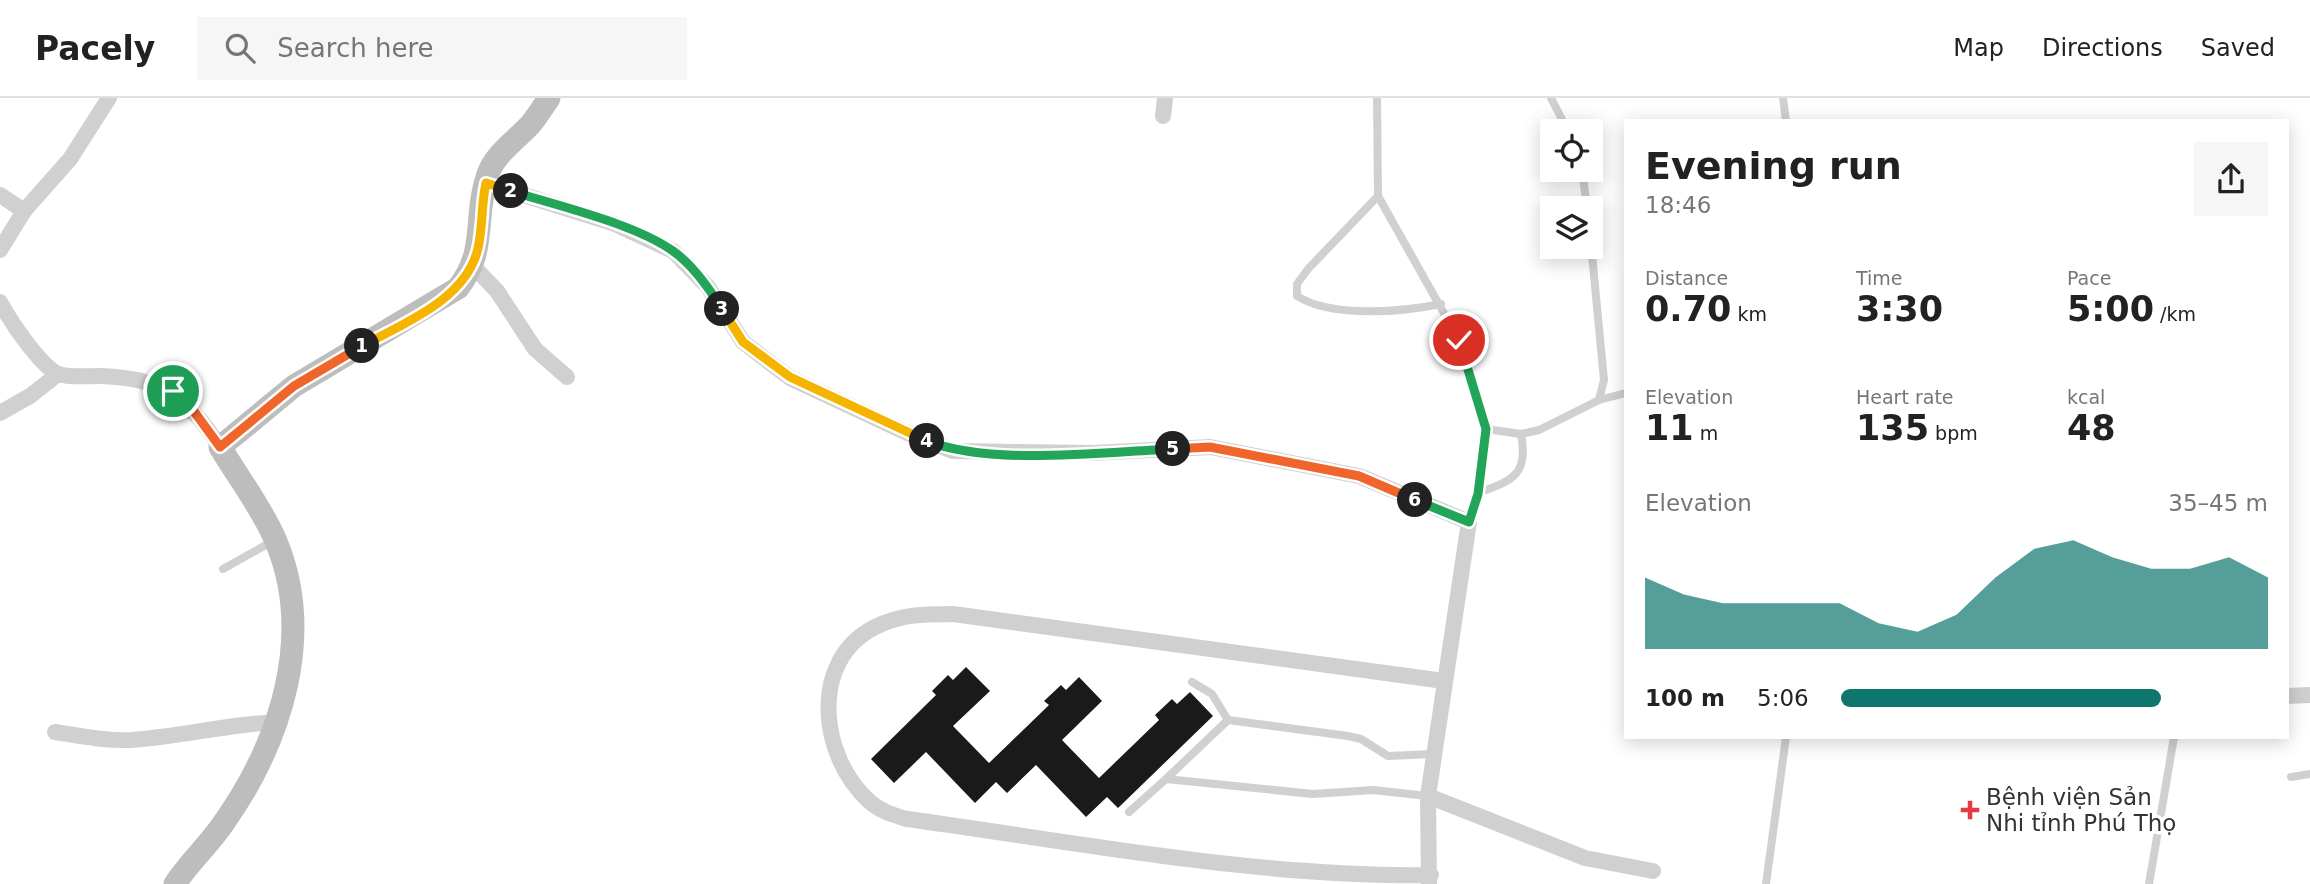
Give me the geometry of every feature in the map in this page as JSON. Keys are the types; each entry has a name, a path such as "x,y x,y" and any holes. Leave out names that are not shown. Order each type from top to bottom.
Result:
{"street":[{"path":"0,250 24,211 70,159 109,98"},
{"path":"220,447 294,386 458,288 473,266 479,247 488,173 502,152 532,123 549,98"},
{"path":"1163,116 1164,98"},
{"path":"486,183 615,224 673,251 708,287 743,342 790,377 902,431 953,451 1093,453 1210,447 1359,476 1469,522 1428,796 1432,881 1226,862 907,819 887,813 855,786 838,758 827,703 832,672 850,648 873,627 910,614 953,614 1444,681"},
{"path":"0,195 24,211"},
{"path":"473,266 497,290 535,349 567,377"},
{"path":"0,302 46,364 58,374 140,379 173,391 193,410 220,447 275,540 287,581 294,640 284,704 265,755 224,823 189,863 176,884"},
{"path":"0,413 30,396 58,374"},
{"path":"2289,696 2310,695"},
{"path":"55,732 131,740 233,724 277,722"},
{"path":"1428,796 1585,858 1653,871"}],"lane":[{"path":"1377,98 1378,196 1459,340 1486,429 1478,494 1469,522"},
{"path":"1551,98 1562,119"},
{"path":"1783,98 1786,119"},
{"path":"1378,196 1308,269 1297,284 1297,296 1310,305 1394,313 1441,304"},
{"path":"1592,259 1604,380 1599,400"},
{"path":"1486,429 1521,433 1539,430 1599,400 1624,394"},
{"path":"1478,494 1514,477 1525,456 1521,433"},
{"path":"223,569 275,540"},
{"path":"1192,682 1212,694 1228,720"},
{"path":"1228,720 1348,736 1361,739 1388,756 1433,754"},
{"path":"1129,812 1228,720"},
{"path":"1766,884 1786,739"},
{"path":"2149,884 2174,739"},
{"path":"2291,776 2310,774"},
{"path":"1166,779 1313,794 1373,790 1428,796"}],"building":[{"path":"966,667 990,691 953,726 989,763 1049,705 1044,701 1061,685 1066,690 1079,677 1102,701 1062,740 1099,778 1159,720 1155,715 1172,699 1177,704 1190,692 1213,716 1118,808 1107,797 1086,817 1036,765 1007,793 996,782 975,803 926,752 894,783 871,759 936,695 932,691 948,675 953,680"}],"place":[{"name":"Bệnh viện Sản Nhi tỉnh Phú Thọ","path":"1970,810"}],"route":[{"path":"173,391 193,410 220,447 294,386 407,321 458,288 471,272 479,247 486,183 615,224 673,251 708,287 743,342 790,377 902,431 953,451 1093,453 1210,447 1359,476 1469,522 1478,494 1486,429 1459,340"}]}
